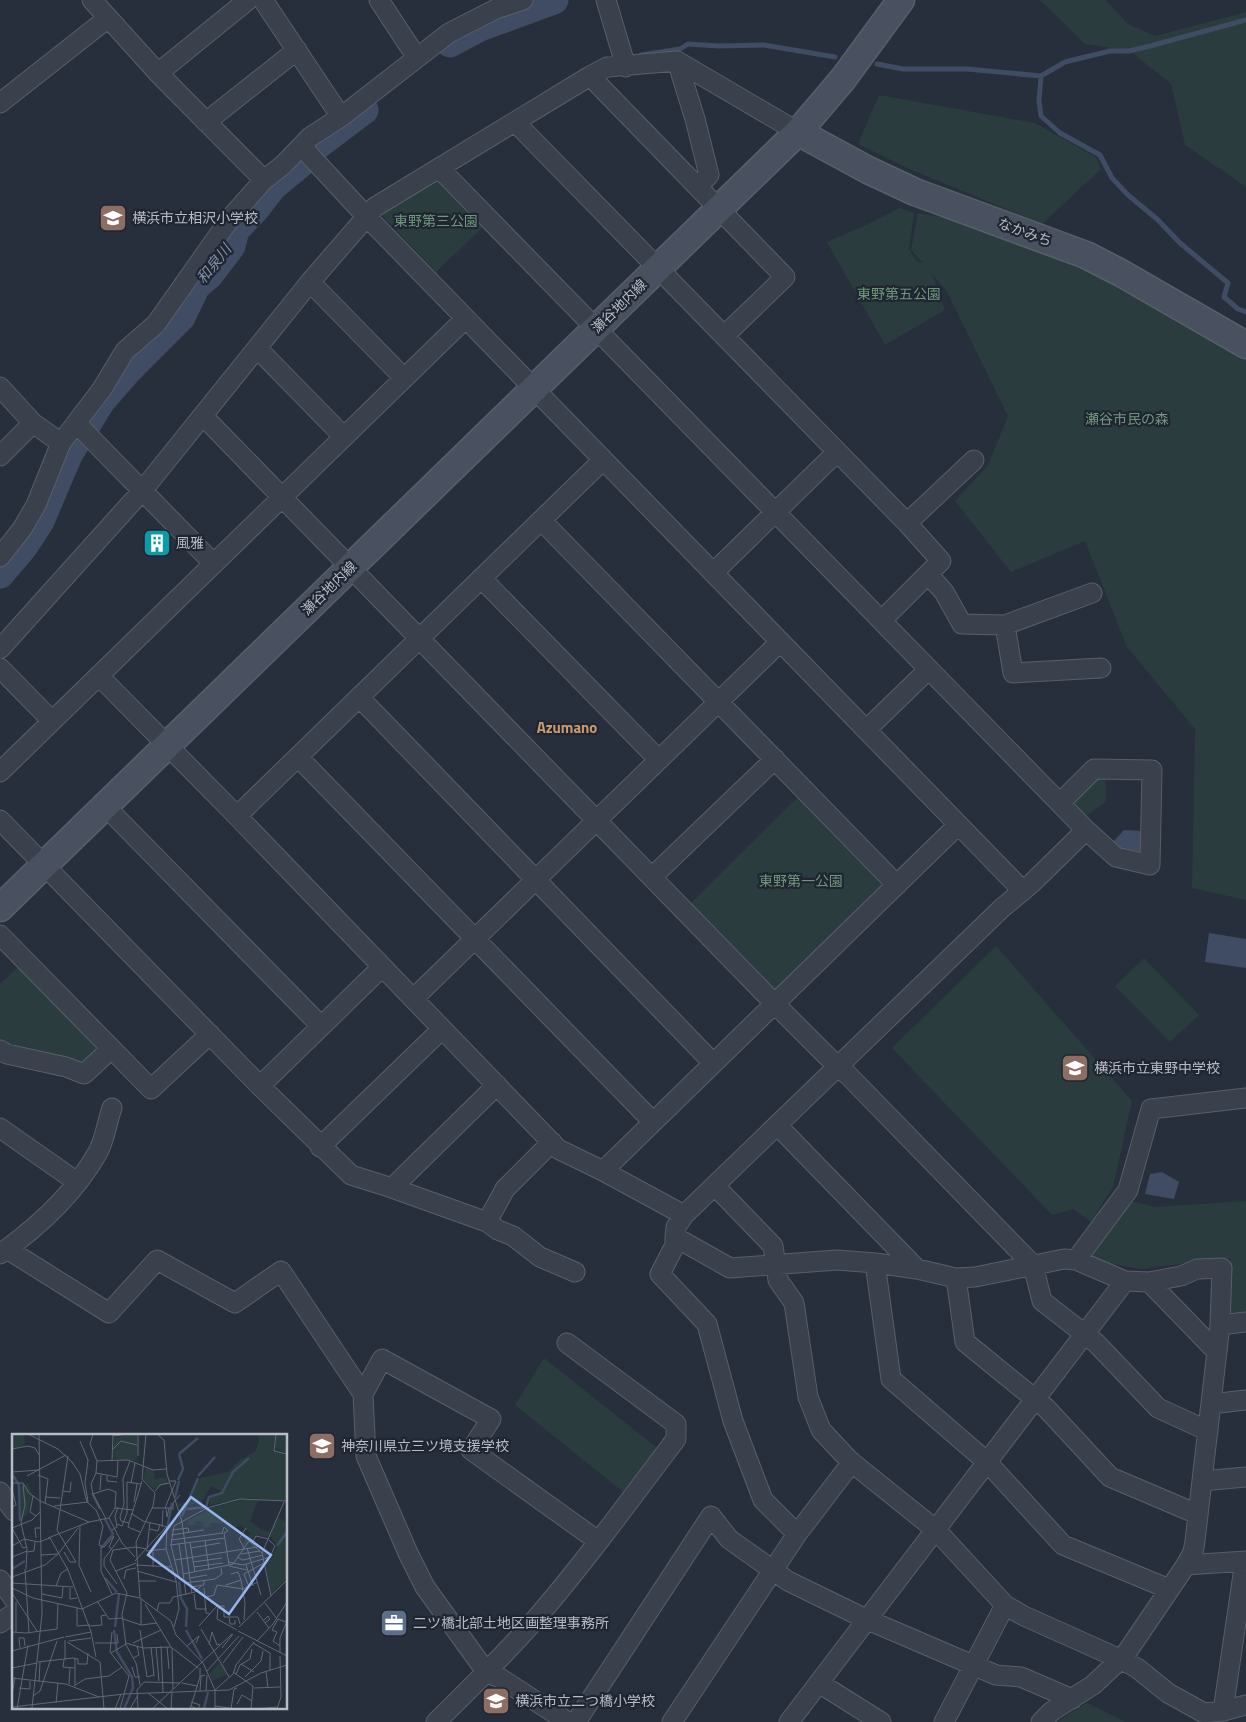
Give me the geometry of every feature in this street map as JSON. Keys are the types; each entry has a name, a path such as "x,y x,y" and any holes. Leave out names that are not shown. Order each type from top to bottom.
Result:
{"street":[{"path":"92,0 158,73 264,180"},
{"path":"158,73 248,0"},
{"path":"263,0 341,117"},
{"path":"379,0 417,58"},
{"path":"0,557 22,529 36,505 61,442 82,429 102,389 125,351 156,324 232,216 264,180 283,165 307,151 310,137 341,117 448,33 496,9 523,0"},
{"path":"606,0 626,67"},
{"name":"瀬谷地内線","path":"0,908 798,132 843,79 901,0"},
{"path":"0,103 108,18"},
{"path":"206,122 297,50"},
{"path":"677,62 695,119 709,175 698,186"},
{"path":"0,649 142,491 310,282 374,207 590,76 607,68 677,62 798,132"},
{"path":"590,76 785,277 724,336"},
{"path":"515,122 907,523 941,561 882,620"},
{"name":"なかみち","path":"798,132 868,170 915,192 1086,255 1246,345"},
{"path":"307,151 366,216 465,319 1023,891"},
{"path":"439,168 1086,830 1116,857 1150,865 1152,770 1094,769 1060,803"},
{"path":"310,282 404,378"},
{"path":"0,772 465,319"},
{"path":"257,348 344,437"},
{"path":"0,387 32,423 61,442"},
{"path":"203,416 775,1004 838,1068 848,1075 1033,1265 1042,1301 1096,1343 1158,1408 1208,1432"},
{"path":"0,456 32,423"},
{"path":"82,429 214,564"},
{"path":"713,573 837,452"},
{"path":"237,816 603,460"},
{"path":"907,523 974,460"},
{"path":"541,520 897,885"},
{"path":"928,574 944,592 962,624 1005,626 1092,593"},
{"path":"481,578 658,760"},
{"path":"1005,626 1012,673 1101,668"},
{"path":"413,999 780,642"},
{"path":"0,668 52,721"},
{"path":"866,730 929,669"},
{"path":"98,676 237,816 558,1149 684,1215"},
{"path":"359,697 714,1063"},
{"path":"298,757 653,1122"},
{"path":"652,878 775,759"},
{"path":"105,806 321,1026"},
{"path":"0,820 320,1147 351,1176 392,1188 487,1222 498,1230 513,1236 540,1257 568,1263"},
{"path":"603,1171 958,825"},
{"path":"797,1534 763,1500 733,1421 707,1324 660,1274 675,1245 676,1227 684,1215 1002,908 1023,891 1086,830"},
{"path":"0,935 151,1089 210,1034"},
{"path":"260,1086 382,967"},
{"path":"320,1147 442,1029"},
{"path":"0,1050 7,1054 66,1066 84,1074 111,1049"},
{"path":"392,1188 497,1085"},
{"path":"1076,1260 1128,1190 1151,1109 1246,1098"},
{"path":"112,1108 98,1150 77,1182 45,1218 3,1252 109,1313 156,1260 235,1303 281,1270 363,1394 366,1456 408,1554 425,1587 487,1673 500,1678 568,1722"},
{"path":"777,1125 917,1269"},
{"path":"0,1128 77,1182"},
{"path":"487,1222 505,1188 552,1142"},
{"path":"715,1186 773,1246 778,1280 794,1303 808,1396 822,1430 852,1462 936,1530 1005,1604 1024,1616 1137,1668 1168,1693 1204,1712 1223,1711 1246,1705"},
{"path":"675,1237 730,1268 837,1260 917,1269 956,1278 975,1277 1064,1259 1076,1260 1125,1281 1149,1282 1181,1276 1197,1269 1222,1268 1220,1325 1194,1546 1186,1565 1168,1589 1142,1631 1120,1659 1093,1685 1052,1711 1041,1722"},
{"path":"875,1263 891,1380 987,1462 1063,1545 1168,1589"},
{"path":"956,1278 965,1342 1046,1408 1110,1477 1197,1514"},
{"path":"789,1722 1125,1281"},
{"path":"1149,1282 1217,1352"},
{"path":"1220,1325 1246,1322"},
{"path":"436,1722 487,1673 535,1620 676,1439 676,1424 567,1343"},
{"path":"363,1394 382,1359 491,1419 472,1450 598,1541"},
{"path":"1212,1404 1246,1400"},
{"path":"672,1722 797,1534 852,1462"},
{"path":"1202,1481 1246,1477"},
{"path":"0,1492 12,1508"},
{"path":"576,1722 711,1516 729,1539 788,1581 868,1620 973,1666 996,1675 1021,1677 1072,1699"},
{"path":"1186,1565 1246,1561 1223,1711"},
{"path":"0,1580 12,1596"},
{"path":"944,1722 1005,1604"},
{"path":"0,1623 12,1614"},
{"path":"819,1683 881,1722"}],"green space":[{"path":"1040,0 1106,0 1128,24 1155,36 1246,12 1246,187 1185,145 1171,84 1130,51 1085,44"},
{"path":"879,95 1035,123 1096,157 1101,169 1042,224 907,168 858,144"},
{"name":"東野第三公園","path":"442,175 485,225 436,272 383,216 384,210"},
{"name":"瀬谷市民の森","path":"900,208 914,213 909,249 916,261 923,263 911,250 918,213 970,222 1078,258 1246,353 1246,900 1192,888 1195,729 1127,647 1085,541 1011,572 955,501 988,465 1008,416 946,290 932,274 945,310 885,345 827,242"},
{"path":"1105,771 1106,802 1084,817 1070,803"},
{"name":"東野第一公園","path":"802,793 889,881 777,992 690,904"},
{"path":"996,946 1132,1101 1113,1187 1091,1222 1073,1209 1052,1215 892,1048"},
{"path":"1144,958 1199,1015 1170,1042 1115,986"},
{"path":"22,963 102,1045 82,1066 12,1047 0,1040 0,984"},
{"path":"1131,1201 1155,1207 1246,1201 1246,1314 1231,1316 1231,1258 1139,1269 1093,1260 1090,1252"},
{"path":"544,1358 657,1448 623,1492 515,1405"},
{"path":"1087,1703 1126,1722 1057,1722"}],"water":[{"path":"1124,830 1143,831 1142,850 1137,853 1119,850 1113,842"},
{"path":"1209,933 1246,939 1246,968 1205,962"},
{"path":"1162,1172 1179,1182 1174,1199 1145,1194 1150,1174"}],"waterway":[{"name":"和泉川","path":"450,43 480,27 554,0"},
{"path":"877,64 903,69 967,69 1041,76 1065,62 1110,51 1129,51 1246,20"},
{"path":"641,55 680,49 688,44 719,46 764,45 835,57"},
{"path":"1041,76 1039,101 1041,116 1060,133 1100,155 1112,178 1180,243 1228,283 1224,297 1238,309 1246,312"},
{"name":"和泉川","path":"0,574 23,547 40,521 68,455 101,401 128,370 181,317 196,286 209,275 231,246 235,230 256,208 273,186 302,162 315,147 364,110"}],"place":[{"name":"横浜市立相沢小学校","path":"113,218"},
{"name":"風雅","path":"157,543"},
{"name":"横浜市立東野中学校","path":"1075,1068"},
{"name":"神奈川県立三ツ境支援学校","path":"322,1446"},
{"name":"二ツ橋北部土地区画整理事務所","path":"394,1623"},
{"name":"横浜市立二つ橋小学校","path":"496,1701"}],"district":[{"name":"Azumano","path":"567,728"}],"park label":[{"name":"東野第五公園","path":"899,294"}]}
